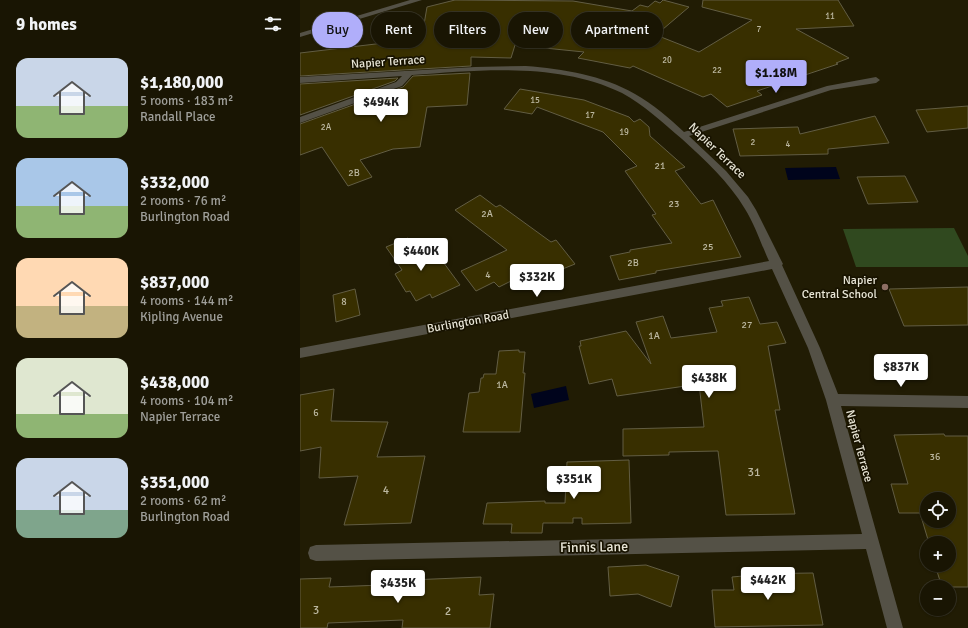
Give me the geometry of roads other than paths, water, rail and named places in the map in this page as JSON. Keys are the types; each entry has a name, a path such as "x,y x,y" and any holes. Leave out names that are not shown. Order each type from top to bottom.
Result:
{"street":[{"path":"300,35 418,0"},
{"name":"Napier Terrace","path":"300,80 524,68 551,70 576,75 623,91 646,104 683,135 722,171 738,189 751,210 777,264 814,348 833,400 895,628"},
{"path":"300,120 399,84 410,73"},
{"path":"683,135 830,88 876,80"},
{"name":"Burlington Road","path":"300,353 777,264"},
{"path":"833,400 854,399 968,402"},
{"name":"Finnis Lane","path":"316,553 872,541"}],"water":[{"path":"836,167 840,179 788,180 785,168"},
{"path":"566,386 569,400 534,408 531,394"}],"place":[{"name":"Napier Central School","path":"885,287"}]}
